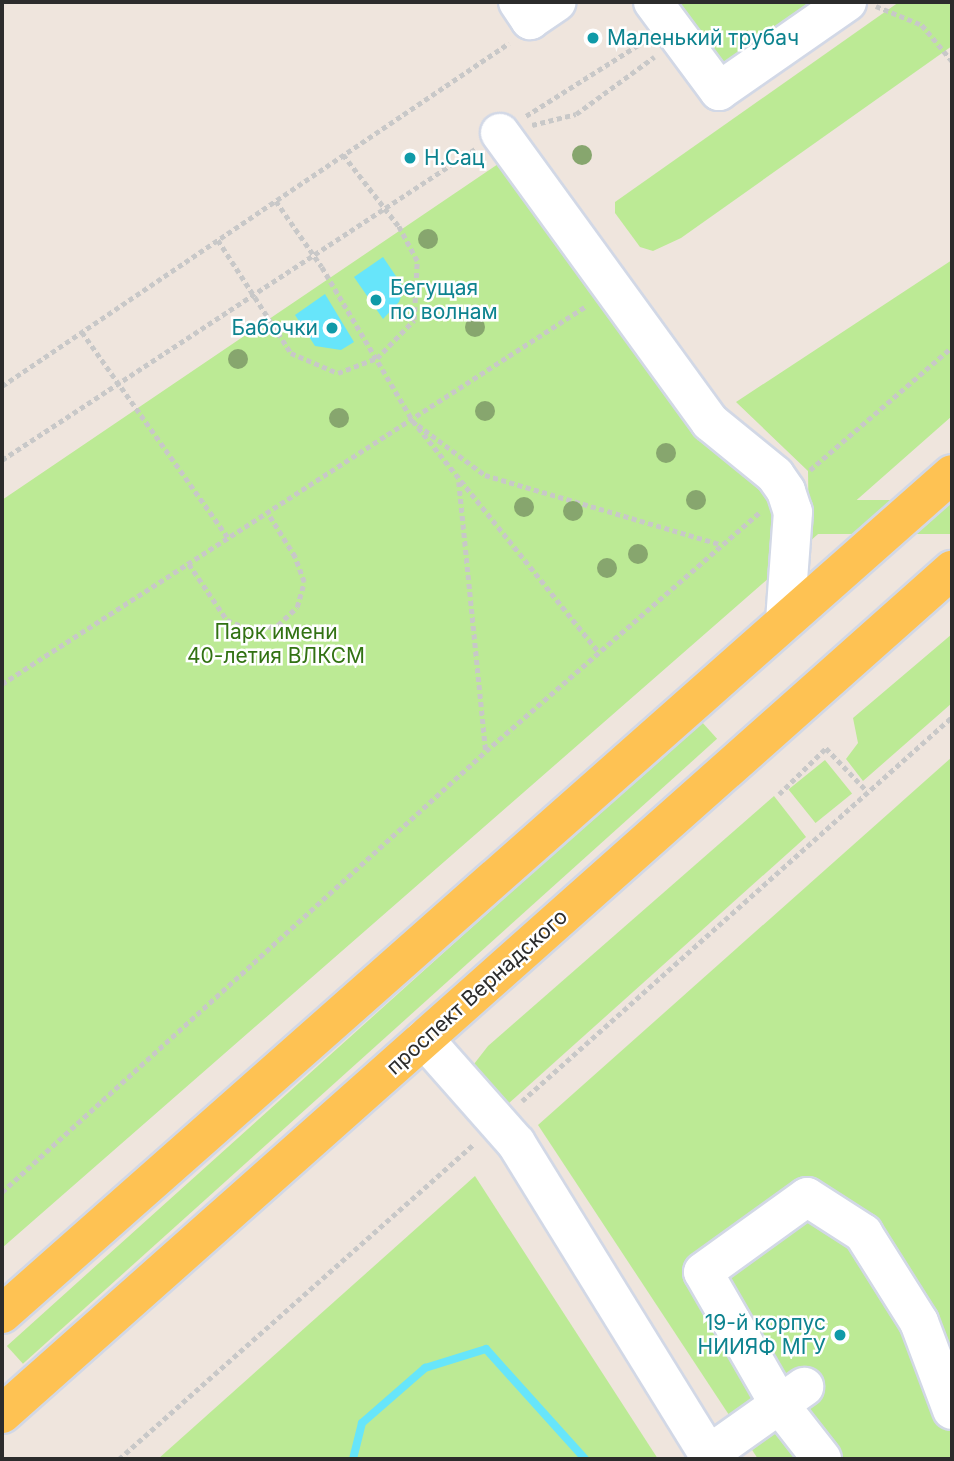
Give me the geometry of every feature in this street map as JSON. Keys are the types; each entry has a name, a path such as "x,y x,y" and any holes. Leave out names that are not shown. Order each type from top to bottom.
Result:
{"main road":[{"path":"2,1314 952,474"},
{"name":"проспект Вернадского","path":"2,1414 952,570"}],"lane":[{"path":"520,18 530,19 557,2"},
{"path":"653,2 719,91 847,2"},
{"path":"500,133 710,422 775,475 786,491 793,512 785,622"},
{"path":"424,1039 516,1143 709,1457 792,1396"},
{"path":"822,1459 792,1396 703,1272 807,1197 863,1233 919,1322 952,1409"}],"path":[{"path":"866,2 922,25 952,61"},
{"path":"2,386 344,155 520,18"},
{"path":"500,133 576,114 681,38"},
{"path":"2,460 629,50"},
{"path":"219,240 291,353 338,373 377,358 414,320 417,261 384,209 344,155"},
{"path":"276,201 314,256 413,421 458,481 599,652"},
{"path":"2,684 413,421 612,289"},
{"path":"82,332 229,539"},
{"path":"2,1192 486,751 720,545 952,347"},
{"path":"413,421 485,475 720,545"},
{"path":"458,481 486,751"},
{"path":"189,564 227,620 251,630 278,625 297,607 304,582 295,557 268,514"},
{"path":"119,1459 952,717"},
{"path":"779,794 826,748 867,791"}],"green space":[{"path":"674,2 817,2 719,68"},
{"path":"899,2 952,2 952,46 681,238 653,251 640,247 615,213 615,202"},
{"name":"Парк имени 40-летия ВЛКСМ","path":"501,162 707,445 748,462 769,486 777,517 769,578 2,1248 2,500"},
{"path":"952,260 952,416 809,542 808,471 736,402"},
{"path":"637,500 952,500 952,534 637,534"},
{"path":"952,634 952,703 863,781 846,759 858,743 853,718"},
{"path":"701,721 717,739 23,1364 7,1346"},
{"path":"952,757 952,1459 758,1459 538,1125"},
{"path":"825,760 852,793 816,823 788,790"},
{"path":"774,796 806,837 499,1112 472,1075 474,1064 488,1046"},
{"path":"475,1176 658,1459 158,1459"}],"water":[{"path":"383,257 404,288 399,302 383,319 354,277"},
{"path":"325,294 354,342 341,350 315,346 295,315"}],"waterway":[{"path":"353,1459 362,1423 425,1368 486,1349 585,1459"}],"place":[{"name":"Маленький трубач","path":"593,38"},
{"name":"Н.Сац","path":"410,158"},
{"name":"Бегущая по волнам","path":"376,300"},
{"name":"Бабочки","path":"332,328"},
{"name":"19-й корпус НИИЯФ МГУ","path":"840,1335"}]}
